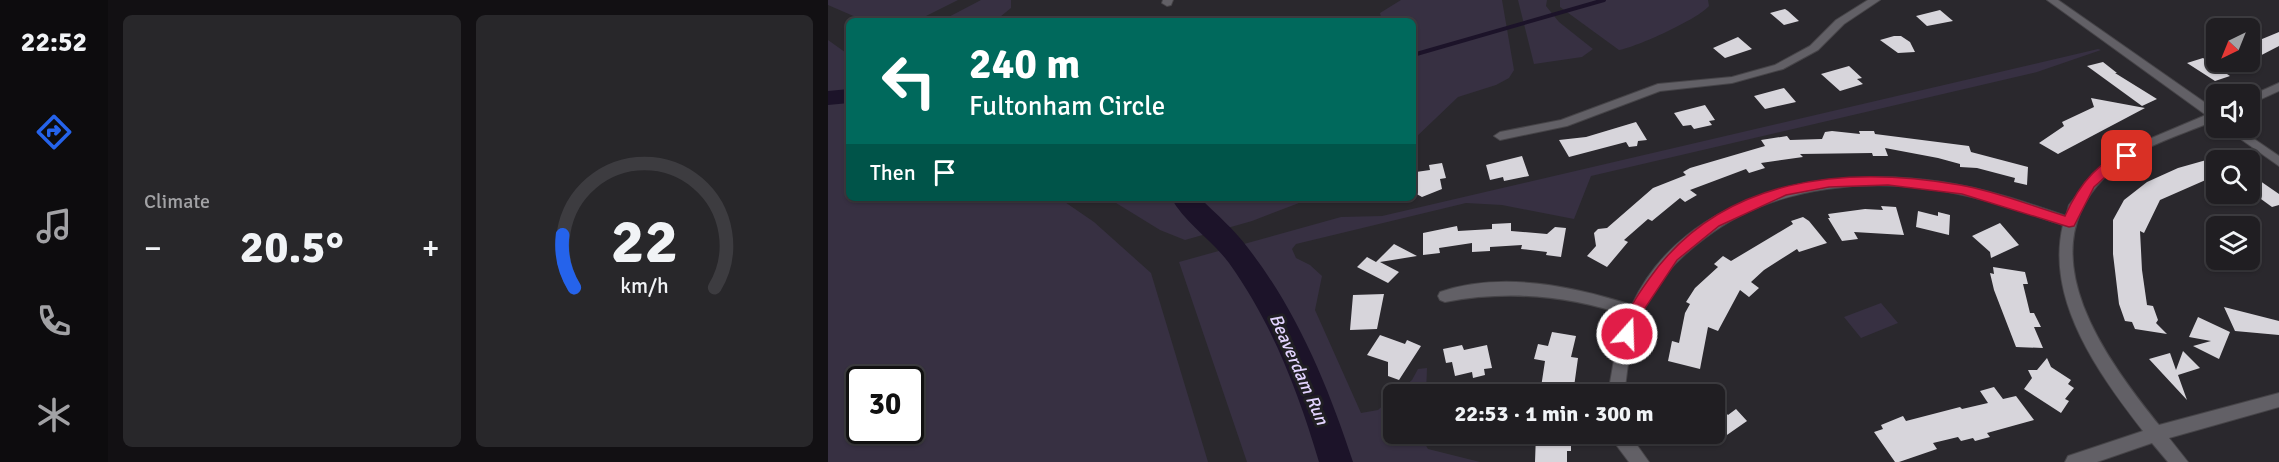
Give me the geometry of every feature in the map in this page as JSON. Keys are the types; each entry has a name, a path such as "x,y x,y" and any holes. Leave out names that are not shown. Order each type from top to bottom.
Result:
{"street":[{"path":"1500,136 1563,123 1658,88 1732,80 1779,67 1814,48 1840,22 1875,0"},
{"path":"2052,0 2206,109"},
{"path":"2260,96 2279,87"},
{"path":"2179,462 2109,373 2083,325 2069,280 2066,251 2069,222 2080,196 2095,179 2113,164 2206,121"},
{"path":"2245,138 2279,162"},
{"path":"1618,384 1621,358 1634,312 1658,273 1696,235 1743,207 1785,191 1852,181 1924,184 2001,200 2069,222"},
{"path":"1445,296 1486,289 1541,288 1596,298 1634,312"},
{"path":"2074,462 2155,434 2279,400"},
{"path":"1625,444 1640,462"}],"shaded area":[{"path":"828,0 958,0 922,18 858,18 828,5"},
{"path":"981,0 1011,0 1011,8 999,18 947,18"},
{"path":"1401,0 1502,0 1514,70 1509,78 1496,85 1458,97 1416,137 1416,18 1381,18 1380,13"},
{"path":"1518,0 1547,0 1546,6 1559,22 1593,49 1582,57 1534,64"},
{"path":"1560,0 1708,0 1709,6 1703,12 1667,32 1619,50 1560,7"},
{"path":"828,40 846,53 846,201 1063,201 1094,222 1151,273 1208,462 828,462"},
{"path":"2101,50 2037,72 1591,176 1574,219 1502,205 1466,203 1296,244 1292,249 1296,258 1310,265 1322,276 1315,310 1361,413 1378,410 1383,406 1383,444 1425,444 1428,449 1480,462 1247,462 1179,262 1341,217 1382,216"},
{"path":"1113,201 1304,201 1252,221 1185,240 1160,230"},
{"path":"1881,303 1898,323 1861,338 1844,317"},
{"path":"1427,368 1426,384 1407,384 1412,380 1418,369"}],"building":[{"path":"1785,9 1799,21 1784,25 1770,13"},
{"path":"1940,10 1953,21 1927,26 1916,16"},
{"path":"2279,32 2279,46 2260,56 2260,40"},
{"path":"1901,36 1910,42 1915,52 1898,53 1880,40"},
{"path":"1738,37 1752,49 1725,58 1713,48"},
{"path":"2203,58 2206,60 2206,72 2224,72 2230,76 2215,81 2187,63"},
{"path":"2103,62 2117,73 2115,73 2157,99 2142,106 2087,66"},
{"path":"1849,66 1862,78 1857,79 1863,84 1840,91 1821,74"},
{"path":"1784,88 1796,102 1765,109 1754,96"},
{"path":"2091,98 2145,108 2058,154 2039,143 2064,126 2062,122 2094,107"},
{"path":"1705,105 1715,120 1709,121 1712,125 1694,129 1691,125 1683,126 1674,113"},
{"path":"1636,122 1647,140 1638,141 1637,146 1629,147 1626,142 1569,157 1559,140 1586,137"},
{"path":"1859,131 1874,131 1875,134 1969,146 1971,152 2028,167 2027,185 2014,182 2015,178 1977,168 1960,167 1960,164 1938,158 1885,148 1888,156 1873,156 1872,153 1800,154 1803,157 1761,163 1765,168 1749,173 1746,169 1690,190 1697,195 1685,202 1680,198 1652,221 1648,219 1624,240 1628,242 1607,267 1587,256 1596,246 1594,233 1598,229 1607,228 1653,188 1686,175 1683,172 1690,168 1765,146 1761,140 1787,136 1790,140 1822,139 1825,132 1860,134"},
{"path":"1522,156 1529,176 1504,181 1503,177 1490,180 1486,165"},
{"path":"2206,160 2206,180 2160,200 2144,233 2140,231 2147,305 2153,306 2158,320 2156,323 2167,334 2135,329 2132,322 2125,321 2119,304 2113,254 2113,220 2124,200 2147,182 2178,168"},
{"path":"1442,163 1446,178 1440,179 1442,189 1422,197 1416,194 1416,172 1430,170 1429,165"},
{"path":"2260,181 2279,194 2279,205 2272,207 2260,198"},
{"path":"1881,206 1896,207 1904,235 1854,232 1858,239 1842,241 1828,218 1830,218 1828,214 1865,209 1883,210"},
{"path":"1918,211 1938,216 1938,212 1950,215 1949,235 1916,227"},
{"path":"1803,217 1827,243 1799,252 1797,249 1764,270 1751,282 1759,288 1749,297 1740,290 1718,331 1708,327 1700,369 1668,361 1672,341 1679,343 1685,313 1690,304 1686,302 1695,288 1718,267 1714,264 1723,256 1731,261 1793,224 1791,221"},
{"path":"1511,223 1511,231 1547,234 1555,227 1566,228 1561,257 1546,255 1547,252 1521,249 1522,245 1490,247 1490,251 1472,252 1472,243 1439,248 1440,253 1423,255 1423,233 1457,226 1458,231 1492,229 1492,224"},
{"path":"2000,223 2019,245 1991,258 1990,252 1972,236"},
{"path":"1394,244 1417,256 1380,262 1399,272 1388,283 1357,267 1367,257 1376,262"},
{"path":"1993,267 2025,272 2028,284 2023,284 2030,313 2034,313 2041,327 2034,327 2043,348 2016,347 1994,290 1990,273 1994,274"},
{"path":"1384,294 1377,329 1350,330 1353,295"},
{"path":"2224,307 2279,321 2279,335 2235,331"},
{"path":"2198,317 2230,332 2219,359 2193,346 2211,341 2189,337"},
{"path":"1552,332 1576,336 1571,357 1578,358 1574,384 1542,384 1545,361 1534,359 1538,344 1548,346"},
{"path":"1380,335 1405,344 1407,340 1421,346 1399,380 1388,376 1388,362 1367,355"},
{"path":"1462,345 1464,350 1487,345 1492,368 1484,369 1485,375 1473,378 1472,372 1455,376 1452,362 1446,363 1443,349"},
{"path":"2183,351 2200,368 2178,375 2187,400 2149,359 2170,353 2176,370"},
{"path":"2047,358 2051,367 2071,380 2068,384 2074,388 2065,399 2069,401 2061,413 2024,389 2032,378 2028,370 2037,370"},
{"path":"1994,387 2003,399 2016,396 2034,420 1987,433 1990,437 1975,441 1973,438 1961,441 1958,437 1933,443 1937,449 1899,462 1895,462 1874,432 1883,429 1881,425 1903,416 1906,421 1960,407 1962,409 1988,403 1980,391"},
{"path":"1736,409 1747,421 1725,436 1725,412 1728,415"},
{"path":"1536,444 1571,444 1571,451 1567,451 1567,462 1535,462"}],"waterway":[{"path":"1416,54 1604,0"},
{"name":"Beaverdam Run","path":"828,98 846,96"},
{"name":"Beaverdam Run","path":"1187,201 1232,247 1270,303 1308,381 1336,462"}],"route":[{"path":"1627,334 1634,312 1658,273 1672,257 1714,222 1763,198 1785,191 1829,183 1888,181 1962,190 2069,222 2080,196 2090,184 2100,173 2127,156"}]}
